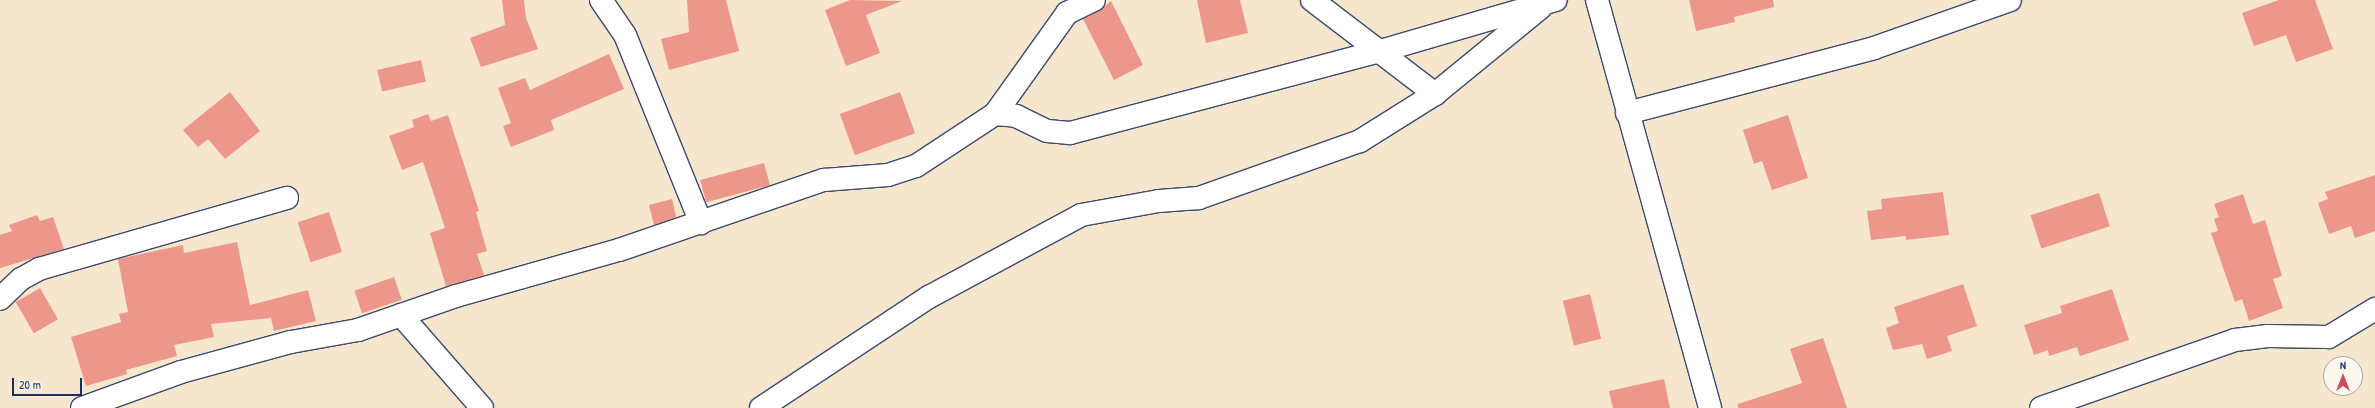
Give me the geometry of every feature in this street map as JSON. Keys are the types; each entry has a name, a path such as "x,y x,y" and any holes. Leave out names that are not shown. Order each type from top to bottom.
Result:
{"street":[{"path":"601,0 625,35 701,223"},
{"path":"82,408 181,372 291,342 358,330 401,315 701,223 824,180 888,175 916,166 995,114 1067,13 1094,0"},
{"path":"1312,0 1376,52 1435,94"},
{"path":"1597,0 1627,113 1710,408"},
{"path":"1627,113 1874,48 2010,0"},
{"path":"995,114 1016,116 1047,131 1070,133 1376,52 1550,2"},
{"path":"761,408 928,297 1081,215 1160,201 1200,198 1264,177 1360,141 1435,94 1550,2"},
{"path":"0,300 21,279 39,270 287,198"},
{"path":"2041,408 2235,340 2268,336 2329,337 2375,309"},
{"path":"401,315 482,408"}],"building":[{"path":"502,0 524,0 526,18 538,49 481,67 470,38 505,25"},
{"path":"687,0 726,0 739,51 669,70 661,39 689,32"},
{"path":"850,0 902,1 866,15 880,53 846,66 825,10"},
{"path":"1197,0 1240,0 1248,33 1206,43"},
{"path":"1689,0 1773,0 1774,7 1734,17 1735,22 1696,31"},
{"path":"2279,0 2315,0 2333,49 2296,62 2286,35 2254,46 2242,13"},
{"path":"1111,1 1143,65 1114,80 1083,19 1099,11"},
{"path":"609,54 624,89 551,120 554,130 511,147 503,126 511,123 498,88 525,78 530,90"},
{"path":"421,60 426,81 382,92 377,70"},
{"path":"230,92 260,131 225,159 208,139 198,147 183,130"},
{"path":"900,92 915,133 855,155 840,114"},
{"path":"428,114 431,121 448,115 479,211 476,212 487,251 477,254 484,275 446,286 430,233 445,228 423,162 402,170 389,136 414,127 412,120"},
{"path":"1788,115 1808,178 1772,190 1762,161 1754,164 1743,130"},
{"path":"764,163 770,185 706,202 700,180"},
{"path":"2375,175 2375,231 2355,238 2351,226 2329,234 2318,203 2328,199 2325,192"},
{"path":"1943,192 1949,235 1906,240 1906,236 1871,240 1867,211 1882,209 1881,199"},
{"path":"2099,193 2110,226 2041,249 2031,215"},
{"path":"2243,194 2253,224 2265,220 2282,276 2273,279 2283,308 2249,321 2242,299 2235,302 2211,233 2218,231 2214,219 2219,217 2214,204"},
{"path":"672,199 676,217 654,225 649,205"},
{"path":"329,212 342,252 311,262 298,222"},
{"path":"37,215 40,221 53,217 64,249 0,268 0,235 12,231 9,225"},
{"path":"237,242 250,305 308,290 316,321 274,331 271,318 211,324 214,337 174,345 177,356 126,370 127,374 86,386 71,337 121,322 119,314 128,312 118,259 183,245 184,253"},
{"path":"394,277 402,300 362,313 354,291"},
{"path":"1963,284 1977,326 1947,336 1952,351 1927,359 1922,344 1893,350 1886,328 1899,323 1894,307"},
{"path":"40,288 58,319 34,333 16,302"},
{"path":"2112,289 2129,340 2080,356 2077,347 2049,356 2048,350 2034,355 2024,325 2062,313 2060,306"},
{"path":"1590,294 1601,339 1574,345 1563,301"},
{"path":"1823,338 1847,408 1738,408 1738,404 1802,383 1790,349"},
{"path":"1664,379 1670,408 1613,408 1609,391"}]}
